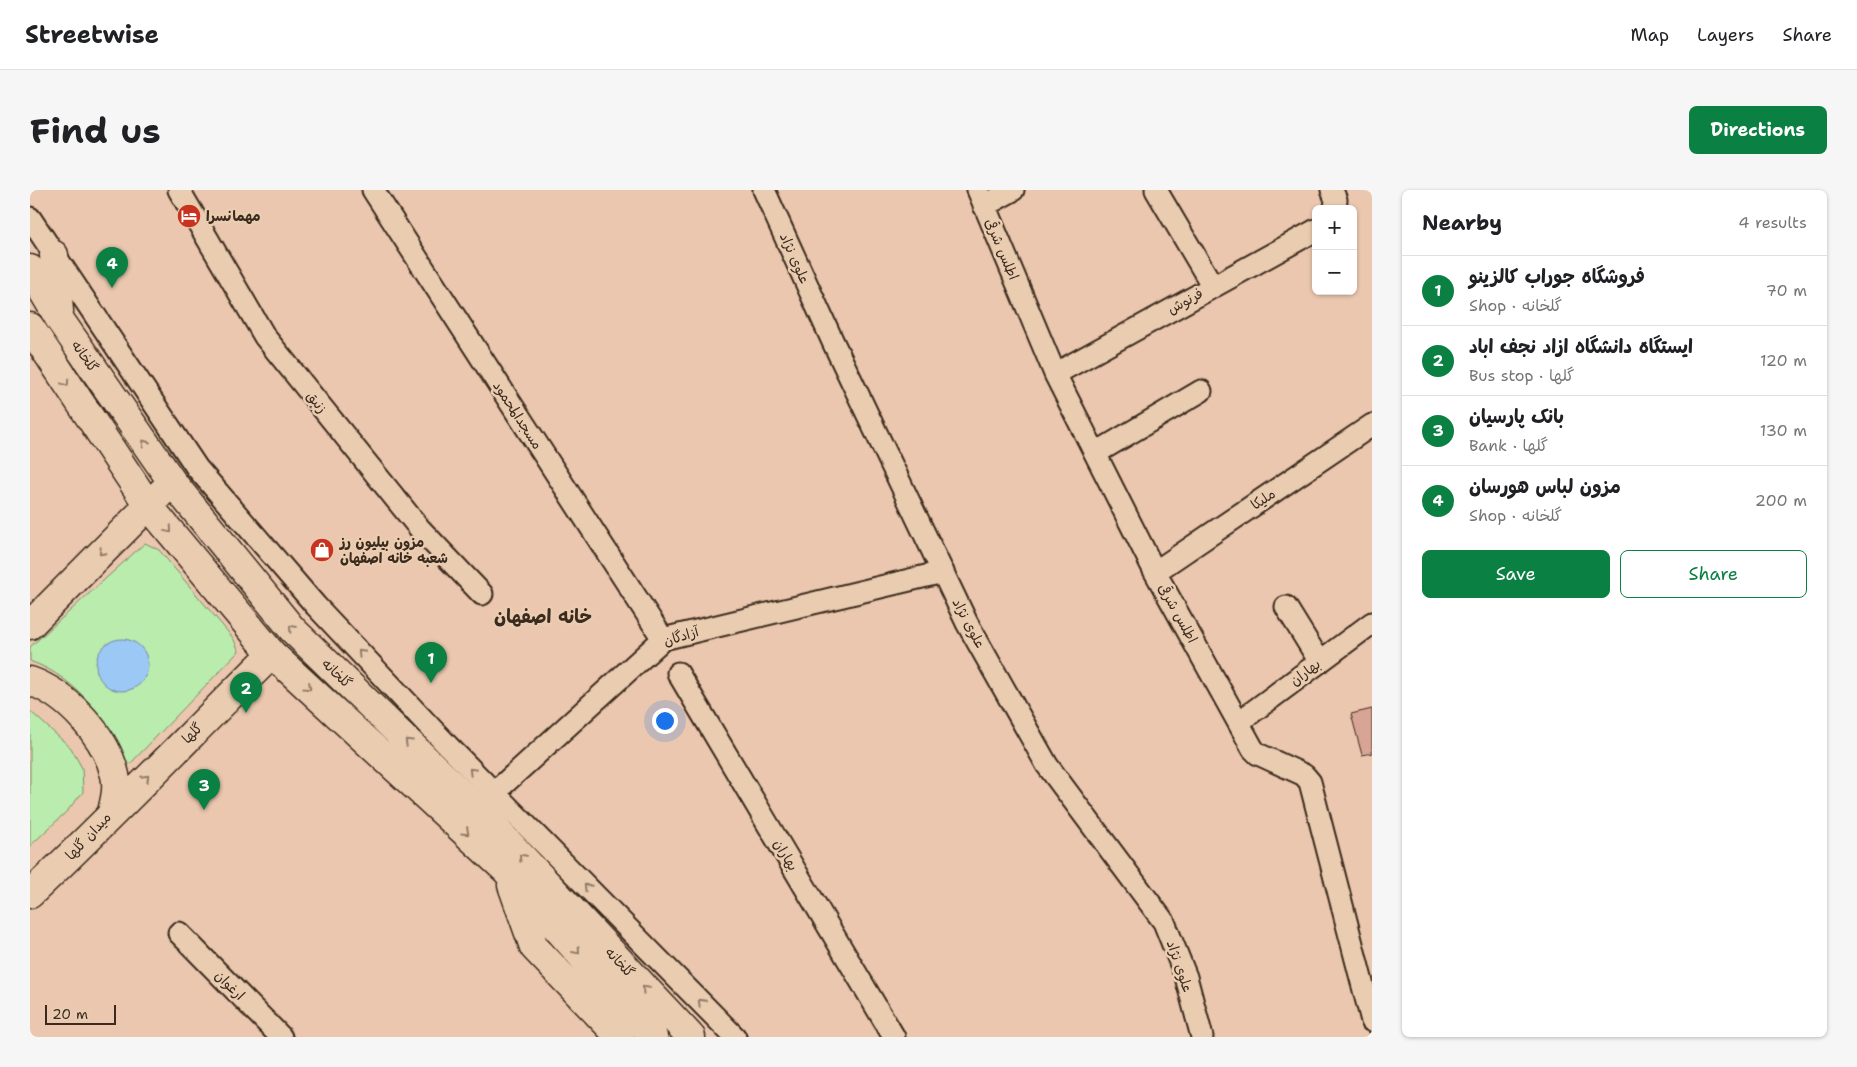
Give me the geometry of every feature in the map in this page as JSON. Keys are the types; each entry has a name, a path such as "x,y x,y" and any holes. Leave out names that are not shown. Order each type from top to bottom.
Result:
{"main road":[{"path":"54,255 60,320"},
{"name":"گلخانه","path":"30,269 60,320 173,483 292,629 485,801 691,1037"},
{"name":"گلخانه","path":"30,327 39,346 148,504 272,654 506,870 653,1037"},
{"path":"30,625 148,504 173,483"},
{"name":"گلها","path":"112,812 272,654"},
{"name":"میدان گلها","path":"30,681 51,692 71,708 102,744 115,776 116,794 112,812 79,848 30,894"},
{"path":"506,870 534,947 620,1037"}],"street":[{"name":"زنبق","path":"179,190 266,337 420,529 482,594"},
{"name":"مسجدالمحمود","path":"373,190 663,639"},
{"name":"علوی نژاد","path":"764,190 832,342 967,623 1047,766 1164,922 1186,977 1202,1037"},
{"path":"981,198 1013,190"},
{"path":"1156,190 1212,285"},
{"path":"1332,190 1336,200 1335,205"},
{"name":"اطلس شرقی","path":"981,198 1055,374 1155,572 1255,751 1304,775 1310,782 1372,1020"},
{"path":"30,218 197,468 485,801 735,1037"},
{"name":"فرنوش","path":"1055,374 1212,285 1312,232"},
{"path":"1096,453 1201,391"},
{"name":"ملیکا","path":"1155,572 1372,425"},
{"name":"آزادگان","path":"485,801 663,639 943,572"},
{"path":"1286,607 1320,662"},
{"name":"بهاران","path":"1239,722 1372,623"},
{"name":"بهاران","path":"678,673 894,1037"},
{"name":"ارغوان","path":"179,933 281,1037"}],"green space":[{"path":"145,543 159,550 233,638 239,651 128,766 111,733 90,703 63,679 30,661 30,647"},
{"path":"30,711 71,748 82,768 83,792 67,811 30,846"}],"water":[{"path":"122,639 132,641 140,647 146,655 148,665 146,675 140,683 132,689 122,691 112,689 104,683 98,675 96,665 98,655 104,647 112,641"}],"building":[{"path":"1372,709 1372,753 1362,755 1351,714"}],"place":[{"name":"مهمانسرا","path":"189,216"},
{"name":"مزون لباس هورسان","path":"112,288"},
{"name":"مزون بیلیون رز شعبه خانه اصفهان","path":"322,550"},
{"name":"فروشگاه جوراب کالزینو","path":"431,683"},
{"name":"ایستگاه دانشگاه ازاد نجف اباد","path":"246,713"},
{"name":"بانک پارسیان","path":"204,810"}],"district":[{"name":"خانه اصفهان","path":"543,616"}]}
